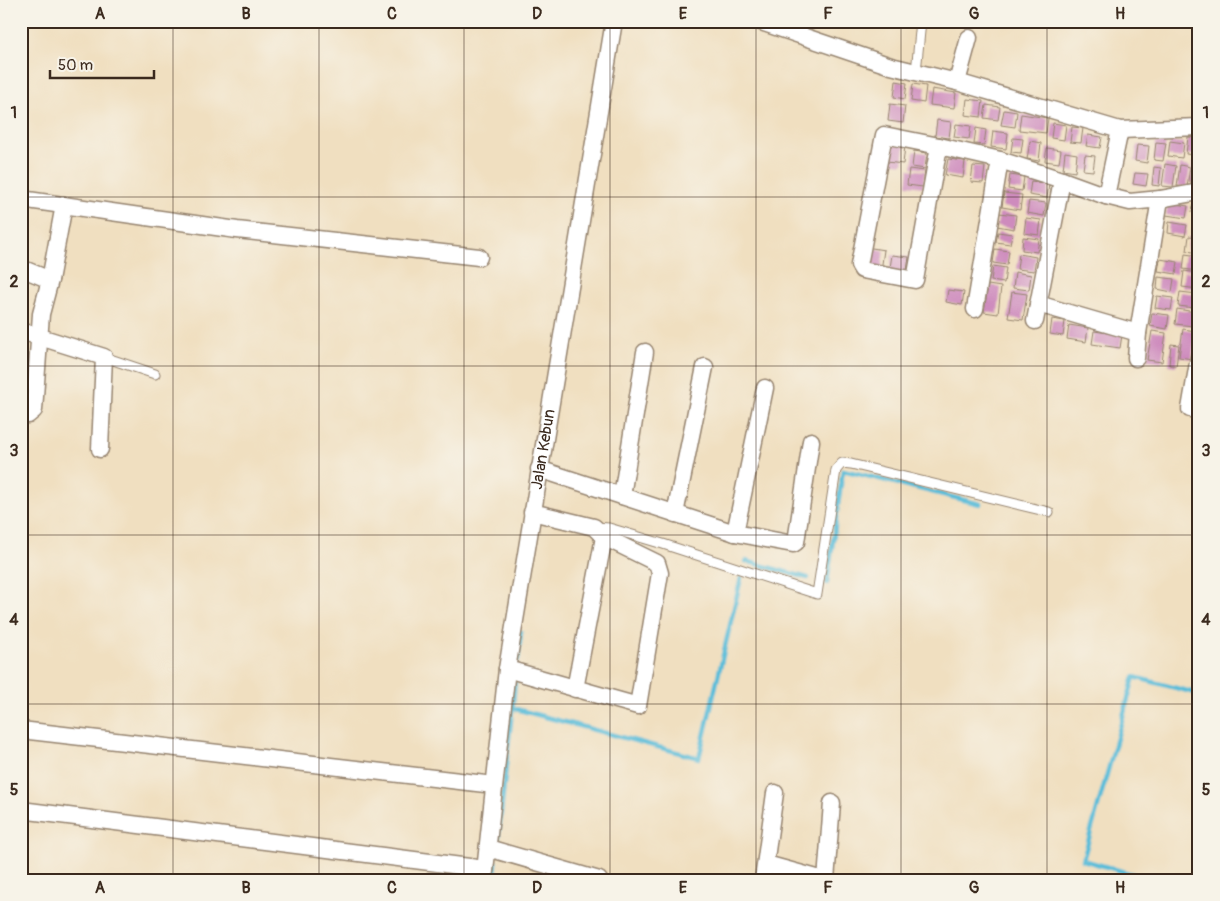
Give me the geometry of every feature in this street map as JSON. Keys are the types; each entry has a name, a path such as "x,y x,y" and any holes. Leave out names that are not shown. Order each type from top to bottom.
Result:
{"street":[{"name":"Jalan Kebun","path":"485,874 507,669 614,21"},
{"path":"758,21 891,66 957,82 1120,130 1199,127"},
{"path":"957,82 969,38"},
{"path":"1106,196 1120,130"},
{"path":"939,146 915,280 862,270 859,265 884,134 939,146 1000,160 1106,196 1130,202 1199,192"},
{"path":"975,309 1000,160"},
{"path":"1035,321 1062,180"},
{"path":"21,199 237,230 480,257"},
{"path":"1136,358 1138,333 1160,199"},
{"path":"21,415 28,415 34,410 42,308 50,280 64,205"},
{"path":"21,268 50,280"},
{"path":"1038,304 1138,333"},
{"path":"21,331 104,357 100,450"},
{"path":"622,496 646,352"},
{"path":"1190,409 1199,357"},
{"path":"675,514 705,367"},
{"path":"735,533 764,388"},
{"path":"539,469 735,533 790,544 796,542 811,441"},
{"path":"507,669 638,706 660,573 657,563 599,532 532,512"},
{"path":"576,689 599,532"},
{"path":"21,730 494,785"},
{"path":"775,793 764,872 825,880 832,803"},
{"path":"21,810 485,874"},
{"path":"488,848 599,880"}],"lane":[{"path":"916,72 921,21"},
{"path":"104,357 155,374"},
{"path":"599,532 609,528 817,594 836,470 842,463 1048,512"}],"building":[{"path":"896,81 907,83 905,99 894,97"},
{"path":"913,84 926,86 924,103 911,101"},
{"path":"932,89 956,93 954,108 930,105"},
{"path":"967,99 983,101 981,117 965,115"},
{"path":"890,104 905,106 903,123 888,121"},
{"path":"986,105 1000,107 998,120 984,118"},
{"path":"1004,110 1017,112 1015,127 1001,125"},
{"path":"1021,114 1048,118 1046,133 1019,130"},
{"path":"937,120 951,122 949,138 935,136"},
{"path":"1053,123 1066,125 1064,140 1051,138"},
{"path":"956,124 971,126 969,139 954,137"},
{"path":"1072,127 1083,128 1081,143 1070,142"},
{"path":"976,128 986,130 984,145 974,144"},
{"path":"993,131 1008,133 1006,149 991,147"},
{"path":"1088,135 1102,137 1100,148 1086,146"},
{"path":"1188,137 1199,138 1199,156 1186,154"},
{"path":"1013,138 1023,139 1021,153 1011,152"},
{"path":"1030,141 1041,143 1039,161 1027,159"},
{"path":"1170,141 1184,143 1182,158 1168,156"},
{"path":"1156,142 1166,143 1163,161 1154,160"},
{"path":"890,144 905,146 903,164 887,162"},
{"path":"1137,145 1149,146 1147,163 1135,161"},
{"path":"1047,148 1061,150 1059,163 1045,161"},
{"path":"914,151 927,153 925,169 912,167"},
{"path":"1065,152 1077,154 1075,172 1063,170"},
{"path":"1085,155 1095,156 1093,171 1083,170"},
{"path":"948,159 965,161 963,178 945,175"},
{"path":"1193,162 1199,162 1199,183 1190,182"},
{"path":"1165,164 1176,166 1173,187 1162,186"},
{"path":"1180,165 1190,167 1187,187 1177,186"},
{"path":"973,166 985,167 983,183 971,182"},
{"path":"1154,167 1161,168 1159,186 1152,185"},
{"path":"909,169 925,171 923,187 907,185"},
{"path":"1135,173 1148,174 1146,186 1133,184"},
{"path":"1010,175 1024,177 1022,191 1008,189"},
{"path":"1031,181 1049,184 1047,198 1029,195"},
{"path":"1004,193 1022,195 1020,210 1002,207"},
{"path":"1195,196 1199,197 1199,213 1192,212"},
{"path":"1029,201 1046,203 1044,216 1027,213"},
{"path":"1168,203 1188,206 1186,218 1166,215"},
{"path":"999,213 1016,215 1014,229 997,226"},
{"path":"1194,216 1199,217 1199,233 1192,232"},
{"path":"1026,218 1041,220 1039,235 1024,233"},
{"path":"1169,222 1187,225 1185,236 1168,233"},
{"path":"998,232 1012,234 1010,244 996,242"},
{"path":"1189,236 1199,237 1199,253 1187,251"},
{"path":"1023,237 1039,239 1037,252 1022,250"},
{"path":"866,247 884,250 881,271 863,268"},
{"path":"995,249 1009,251 1007,265 993,263"},
{"path":"1019,254 1036,257 1034,271 1017,269"},
{"path":"1185,254 1199,256 1199,271 1183,269"},
{"path":"892,255 909,257 906,277 889,274"},
{"path":"1160,259 1178,262 1176,274 1158,271"},
{"path":"993,266 1006,268 1004,283 991,281"},
{"path":"1184,271 1199,273 1199,289 1182,287"},
{"path":"1015,272 1031,275 1029,290 1013,288"},
{"path":"1158,277 1174,279 1172,292 1157,289"},
{"path":"988,285 1001,287 998,314 984,312"},
{"path":"948,290 964,292 962,305 946,302"},
{"path":"1012,292 1027,294 1023,320 1008,318"},
{"path":"1180,292 1197,294 1195,308 1178,306"},
{"path":"1157,296 1173,298 1171,310 1155,308"},
{"path":"1177,309 1195,312 1193,326 1175,324"},
{"path":"1152,313 1169,315 1167,329 1150,326"},
{"path":"1052,319 1065,321 1063,336 1050,334"},
{"path":"1069,325 1088,328 1086,342 1067,339"},
{"path":"1183,329 1196,331 1192,359 1179,357"},
{"path":"1094,331 1122,335 1120,348 1092,344"},
{"path":"1152,331 1166,333 1162,362 1147,360"},
{"path":"1171,344 1179,345 1176,366 1169,365"}],"waterway":[{"path":"827,583 843,470 980,504"},
{"path":"746,561 808,578"},
{"path":"512,708 699,758 741,578"},
{"path":"518,660 521,632"},
{"path":"1153,880 1083,860 1134,677 1199,694"},
{"path":"498,840 515,683"},
{"path":"494,880 496,863"}]}
